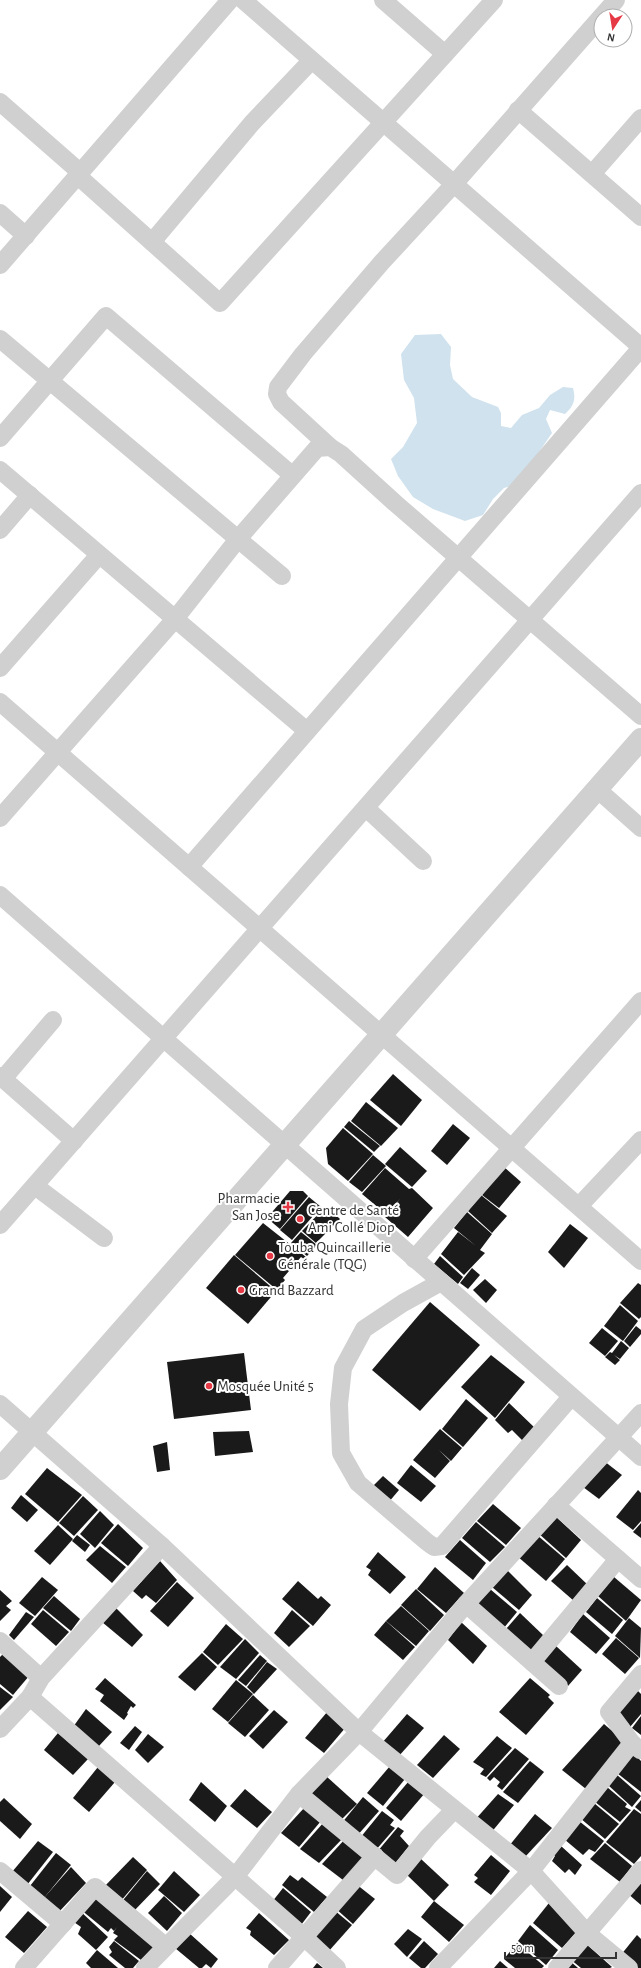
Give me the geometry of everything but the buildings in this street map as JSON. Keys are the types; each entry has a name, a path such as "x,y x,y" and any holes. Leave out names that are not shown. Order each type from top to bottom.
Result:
{"street":[{"path":"0,265 230,0"},
{"path":"189,867 641,348 243,0"},
{"path":"383,0 445,54"},
{"path":"0,102 220,304 494,0"},
{"path":"608,8 616,0"},
{"path":"593,25 454,184 382,262 303,354 278,387 277,394 281,402 330,447 341,454 458,558 641,716"},
{"path":"152,242 252,123 311,61"},
{"path":"518,110 641,217"},
{"path":"592,174 641,118"},
{"path":"0,213 26,236"},
{"path":"0,438 106,316 292,475"},
{"path":"0,339 282,576"},
{"path":"0,818 175,619 238,539 292,475 317,448 330,447"},
{"path":"0,470 307,731"},
{"path":"0,1225 641,493"},
{"path":"0,530 30,495"},
{"path":"0,668 99,555"},
{"path":"0,702 641,1261"},
{"path":"0,1470 641,739"},
{"path":"597,789 641,828"},
{"path":"366,808 423,861"},
{"path":"0,895 641,1457"},
{"path":"414,1258 641,1001"},
{"path":"53,1020 2,1078 74,1141"},
{"path":"579,1206 639,1145"},
{"path":"34,1186 104,1238"},
{"path":"441,1282 403,1303 364,1329 342,1368 339,1404 341,1453 358,1483 427,1542 434,1547 442,1546 571,1396"},
{"path":"0,1404 162,1546 359,1732 531,1872 588,1934 629,1968"},
{"path":"145,1968 164,1946 235,1877 299,1794 359,1732 466,1604 641,1413"},
{"path":"556,1506 641,1579"},
{"path":"0,1729 30,1697 41,1678 162,1546"},
{"path":"532,1662 618,1559"},
{"path":"466,1604 559,1686"},
{"path":"0,1641 41,1678"},
{"path":"438,1968 531,1872 636,1746 609,1712 641,1674"},
{"path":"30,1697 304,1937 337,1968"},
{"path":"299,1794 397,1875 428,1837 454,1810"},
{"path":"277,1968 375,1856"},
{"path":"557,1968 588,1934 641,1870"},
{"path":"0,1871 63,1924"},
{"path":"24,1968 95,1887 164,1946"}],"water":[{"path":"441,334 451,347 450,365 453,379 472,397 498,407 501,413 501,426 511,428 522,415 539,408 550,395 563,387 573,388 574,392 574,402 565,414 550,410 546,419 552,433 517,484 504,488 493,499 483,515 465,521 433,509 413,497 398,476 391,459 403,447 417,423 414,398 404,380 401,354 415,335"}],"place":[{"name":"Pharmacie San Jose","path":"288,1207"},
{"name":"Centre de Santé Ami Collé Diop","path":"300,1219"},
{"name":"Touba Quincaillerie Générale (TQG)","path":"270,1256"},
{"name":"Grand Bazzard","path":"241,1290"},
{"name":"Mosquée Unité 5","path":"209,1386"}]}
